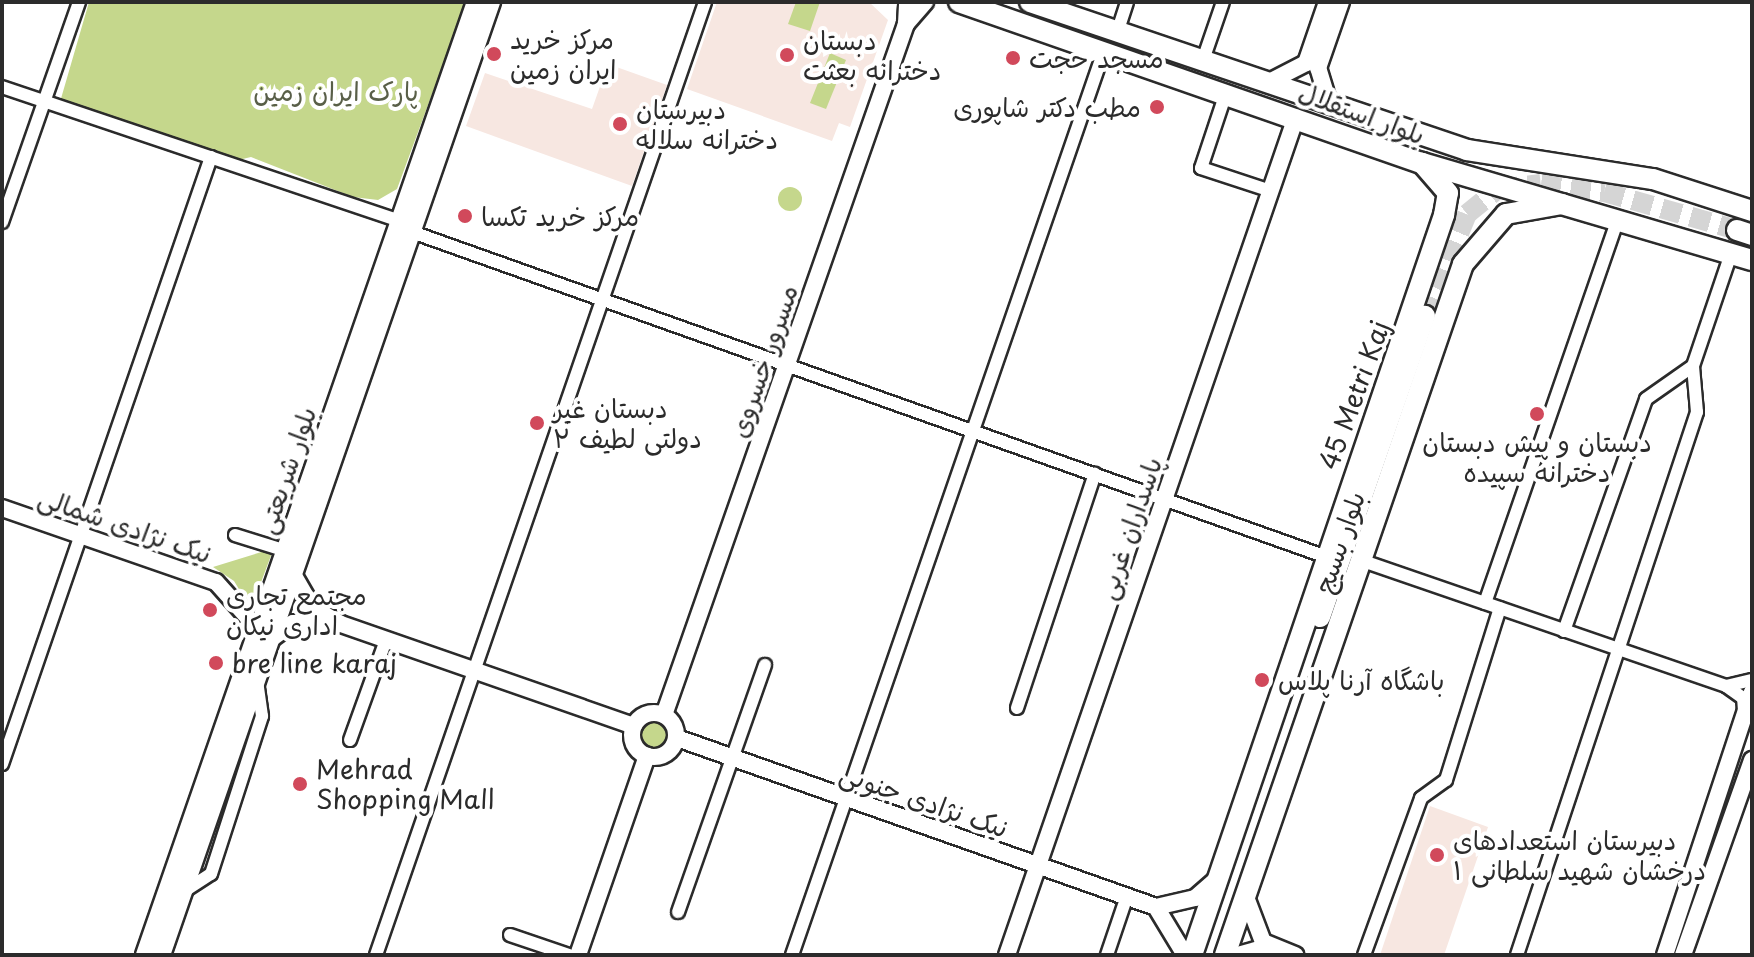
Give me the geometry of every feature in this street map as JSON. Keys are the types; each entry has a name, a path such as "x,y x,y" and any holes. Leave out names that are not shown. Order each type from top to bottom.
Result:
{"main road":[{"name":"بلوار شریعتی","path":"145,955 264,634 293,574 476,2"},
{"name":"بلوار شریعتی","path":"161,955 257,679 264,634 286,551 491,2"},
{"name":"بلوار استقلال","path":"959,2 1422,163 1752,260"},
{"name":"بلوار استقلال","path":"1030,2 1328,100 1467,150 1653,179 1752,211"},
{"name":"45 Metri Kaj","path":"1297,653 1324,556 1428,314 1448,193 1422,163"},
{"name":"بلوار بسیج","path":"1225,955 1360,560 1428,314 1489,226 1518,210 1562,204"},
{"path":"1192,955 1297,653 1314,635 1428,314"}],"street":[{"path":"2,222 79,2"},
{"path":"376,955 705,2"},
{"path":"906,24 907,2"},
{"path":"906,24 925,2"},
{"path":"1118,30 1127,2"},
{"path":"1203,60 1223,2"},
{"path":"1327,2 1312,65 1328,100"},
{"path":"1269,82 1312,65 1341,2"},
{"name":"مسرور خسروی","path":"664,715 906,24"},
{"path":"792,955 1104,51"},
{"path":"2,87 406,226 603,300 1324,556"},
{"path":"1226,93 1201,168 1271,191"},
{"name":"پاسداران غربی","path":"1007,955 1296,117"},
{"path":"2,764 211,157"},
{"path":"1485,603 1618,220"},
{"path":"1517,955 1697,412 1693,366 1731,254"},
{"path":"1564,631 1646,399 1693,366"},
{"path":"1017,708 1095,474"},
{"name":"نیک نژادی شمالی","path":"2,508 216,582 264,634"},
{"path":"235,535 286,551"},
{"path":"1360,560 1726,686 1743,698 1744,717"},
{"path":"293,574 313,608 341,624 634,726"},
{"path":"1364,955 1421,798 1446,780 1500,608"},
{"path":"264,634 298,622 341,624"},
{"path":"350,740 386,640"},
{"path":"678,912 765,665"},
{"path":"1726,686 1752,680"},
{"path":"1666,950 1752,692"},
{"path":"645,715 664,715 677,738 666,754 647,756 633,742 634,726 645,715"},
{"name":"نیک نژادی جنوبی","path":"677,738 1156,907"},
{"path":"578,955 647,756"},
{"path":"1683,954 1752,760"},
{"path":"1185,955 1156,907 1195,898 1221,874"},
{"path":"1107,955 1127,896"},
{"path":"1246,897 1256,934 1270,946 1296,955"},
{"path":"1677,918 1679,931 1693,926"},
{"path":"510,935 569,955"},
{"path":"1666,950 1679,939 1683,954"},
{"path":"1238,955 1270,946"}],"shaded area":[{"name":"دبستان دخترانه بعثت","path":"717,2 869,2 888,20 850,127 839,123 832,141 687,89"},
{"path":"608,64 667,85 632,186 466,126 485,73 592,109"},
{"path":"1430,806 1488,827 1444,955 1380,955"}],"green space":[{"name":"پارک ایران زمین","path":"89,2 466,2 397,189 378,200 353,197 251,157 230,162 60,102"},
{"path":"796,2 820,2 810,31 788,24"},
{"path":"830,53 846,60 826,109 810,103"},
{"path":"790,187 799,190 802,199 799,208 790,211 781,208 778,199 781,190"},
{"path":"268,550 272,553 251,609 234,581 213,567"},
{"path":"655,715 669,721 675,735 669,749 655,755 641,749 635,735 641,721"}],"tunnel":[{"path":"1425,316 1467,214 1498,189 1541,184 1604,192 1737,230"}],"place":[{"name":"مرکز خرید ایران زمین","path":"494,54"},
{"name":"دبستان دخترانه بعثت","path":"787,55"},
{"name":"مسجد حجت","path":"1013,58"},
{"name":"مطب دکتر شاپوری","path":"1157,107"},
{"name":"دبیرستان دخترانه سلاله","path":"620,124"},
{"name":"مرکز خرید تکسا","path":"465,216"},
{"name":"دبستان و پیش دبستان دخترانه سپیده","path":"1537,414"},
{"name":"دبستان غیر دولتی لطیف ۲","path":"537,423"},
{"name":"مجتمع تجاری اداری نیکان","path":"210,610"},
{"name":"bre line karaj","path":"216,663"},
{"name":"باشگاه آرنا پلاس","path":"1262,680"},
{"name":"Mehrad Shopping Mall","path":"300,784"},
{"name":"دبیرستان استعدادهای درخشان شهید سلطانی ۱","path":"1437,855"}]}
